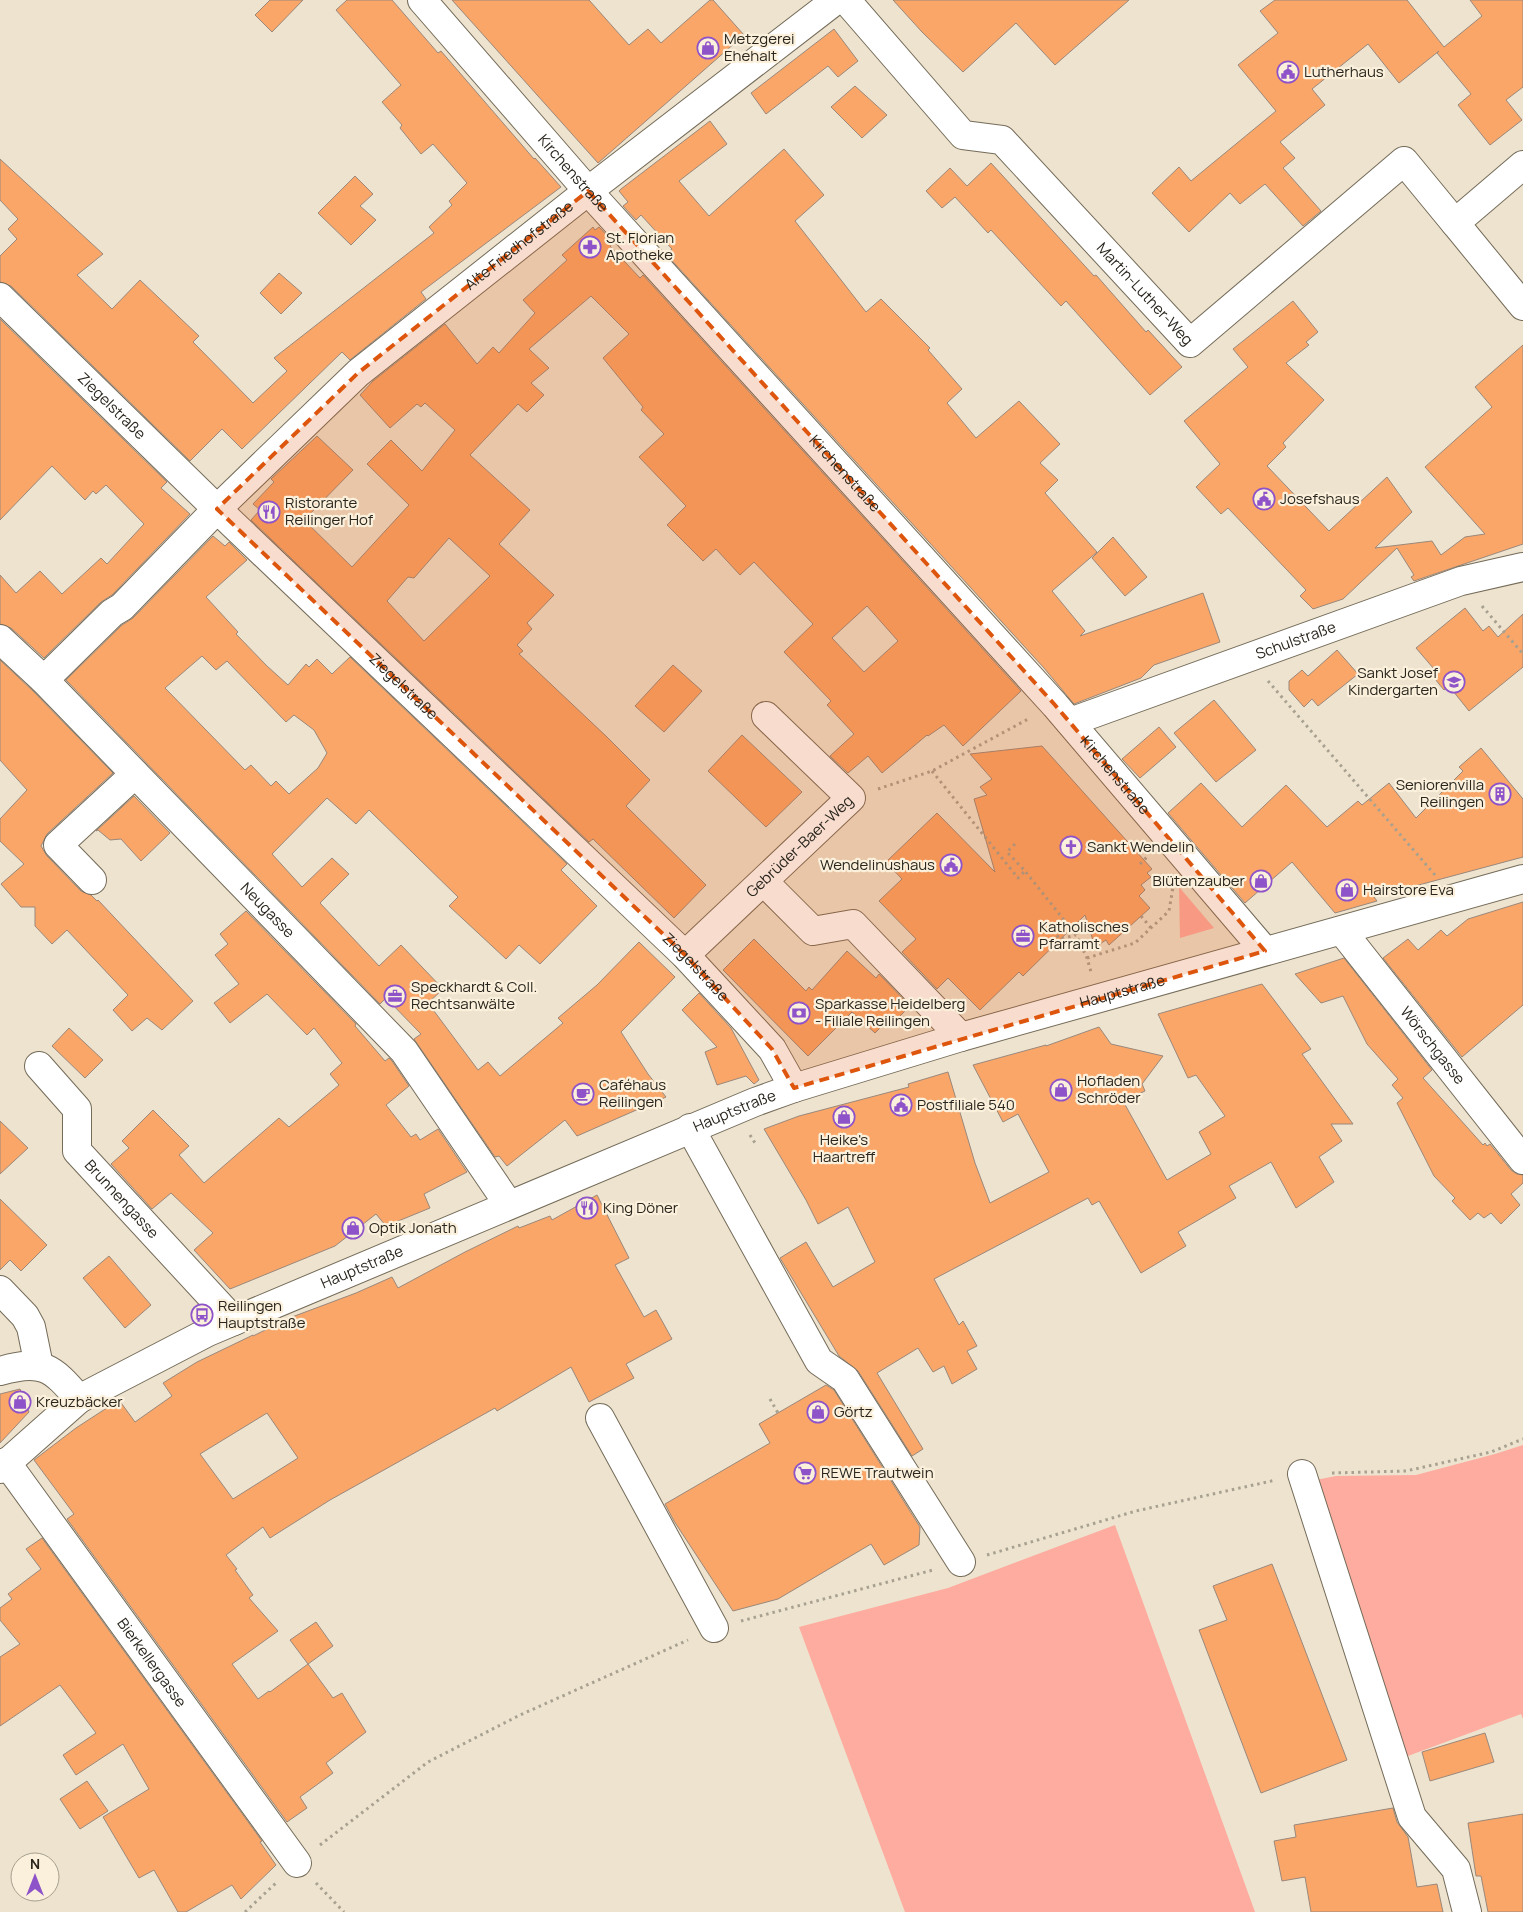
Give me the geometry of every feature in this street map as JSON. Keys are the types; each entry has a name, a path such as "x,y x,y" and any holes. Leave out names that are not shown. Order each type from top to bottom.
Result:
{"street":[{"name":"Kirchenstraße","path":"422,0 588,191 1062,713 1265,951"},
{"name":"Alte Friedhofstraße","path":"44,680 112,613 122,607 217,510 358,373 588,191 836,0"},
{"name":"Martin-Luther-Weg","path":"846,0 963,135 1002,140 1190,343 1404,161 1455,223"},
{"path":"1523,164 1455,223 1523,306"},
{"name":"Ziegelstraße","path":"0,296 217,510 685,956 772,1049 794,1088"},
{"name":"Schulstraße","path":"1062,713 1248,658 1461,581 1523,567"},
{"name":"Neugasse","path":"0,639 44,680 404,1051 509,1205"},
{"name":"Gebrüder-Baer-Weg","path":"685,956 851,798 766,716"},
{"path":"92,880 58,845 135,774"},
{"name":"Hauptstraße","path":"3,1465 80,1399 208,1332 690,1128 794,1088 961,1037 1523,879"},
{"path":"764,882 813,931 853,924 961,1037"},
{"name":"Wörschgasse","path":"1342,931 1523,1160"},
{"name":"Brunnengasse","path":"39,1066 77,1109 77,1151 234,1321"},
{"path":"690,1128 819,1361 845,1379 961,1562"},
{"path":"0,1290 25,1316 31,1328 39,1366"},
{"path":"0,1371 27,1365 39,1366 49,1370 63,1380 80,1399"},
{"path":"600,1418 714,1628"},
{"name":"Bierkellergasse","path":"3,1465 297,1863"},
{"path":"1302,1474 1412,1817 1456,1869 1467,1912"}],"path":[{"path":"1461,581 1523,654"},
{"path":"1248,658 1456,899"},
{"path":"851,798 932,771 1062,713"},
{"path":"932,771 1018,878 1025,870"},
{"path":"1015,844 1007,852 1025,870 1076,935 1087,958 1099,998"},
{"path":"1140,864 1149,855 1155,863"},
{"path":"1087,958 1134,943 1169,911 1174,886"},
{"path":"1141,916 1151,928"},
{"path":"1048,926 1060,939 1076,935"},
{"path":"770,1399 778,1413"},
{"path":"245,1912 297,1863 428,1762 520,1715 714,1628 961,1562 1136,1511 1195,1496 1302,1474 1406,1471 1491,1452 1523,1439"},
{"path":"297,1863 344,1912"}],"highlighted area":[{"path":"588,191 1055,705 1265,951 794,1088 772,1049 685,955 217,509 358,373"}],"shaded area":[{"path":"1179,887 1214,928 1180,938"},
{"path":"1523,1445 1523,1719 1521,1714 1389,1763 1295,1484 1336,1476 1416,1475"},
{"path":"1115,1525 1255,1912 905,1912 799,1627 948,1588"}],"building":[{"path":"270,0 303,0 272,32 255,15"},
{"path":"347,0 392,0 438,53 441,51 534,159 561,187 421,292 426,299 350,360 342,352 242,449 222,429 190,461 11,286 0,282 0,256 17,239 8,229 18,219 0,200 0,159 103,254 77,275 112,309 140,280 199,336 193,342 253,403 287,371 274,358 434,233 429,227 452,205 449,201 467,183 433,144 421,154 400,128 402,125 382,102 401,85 336,10"},
{"path":"452,0 589,0 629,45 648,29 661,43 710,0 713,0 744,35 598,163"},
{"path":"893,0 1129,0 1055,65 1016,23 963,72 922,32"},
{"path":"1275,0 1407,0 1444,47 1482,16 1470,0 1523,0 1523,87 1506,100 1522,120 1490,145 1458,105 1471,94 1437,53 1439,51 1399,83 1368,44 1312,89 1325,105 1280,142 1295,158 1283,168 1321,211 1303,226 1265,184 1240,204 1230,193 1189,232 1152,193 1179,167 1191,181 1276,111 1238,65 1278,33 1260,11"},
{"path":"834,29 858,61 838,77 828,66 766,114 751,93"},
{"path":"855,86 887,115 862,138 831,107"},
{"path":"710,121 727,144 679,181 709,216 784,149 824,195 795,221 866,312 881,299 930,348 928,350 962,389 947,403 976,438 1019,401 1060,444 1040,463 1058,480 1045,493 1097,552 1052,591 1085,631 1080,636 1203,593 1220,642 1154,665 1141,678 1074,704 1044,668 666,254 672,249 641,215 636,220 623,206 628,202 619,191 621,189"},
{"path":"991,163 1094,276 1096,275 1146,332 1148,330 1182,367 1150,395 1066,301 1061,306 991,230 988,233 955,197 942,208 926,191 950,168 967,186"},
{"path":"355,176 373,194 360,206 376,220 351,245 318,213"},
{"path":"593,227 595,230 599,227 614,243 610,246 640,278 643,275 1021,691 963,746 944,725 927,735 882,773 868,756 848,773 830,756 854,734 827,705 831,701 784,652 813,624 754,562 740,575 716,549 703,561 667,525 686,506 639,457 664,434 641,410 643,407 603,358 629,334 591,296 529,349 549,368 531,383 544,395 527,412 518,404 470,455 530,510 499,544 554,595 527,623 532,629 517,645 523,651 519,654 650,780 626,806 706,885 674,918 593,839 589,842 251,520 260,510 253,504 274,482 271,479 317,436 353,470 304,520 352,567 409,505 367,464 391,440 422,471 455,430 425,403 421,407 417,404 390,428 360,395 373,381 445,324 477,364 493,347 499,353 535,313 523,300 567,260 562,255","holes":["449,538 490,576 424,641 387,601 408,577 414,578","867,606 898,641 864,672 832,638"]},
{"path":"279,273 302,293 281,314 260,293"},
{"path":"1293,301 1318,332 1306,342 1309,345 1286,363 1324,400 1283,443 1286,447 1267,466 1329,531 1387,477 1412,512 1375,548 1432,541 1441,555 1465,537 1485,534 1425,467 1492,407 1475,387 1523,345 1523,544 1414,581 1411,577 1414,575 1397,548 1343,599 1313,609 1300,596 1306,590 1228,508 1221,514 1196,487 1220,464 1184,421 1248,367 1233,349"},
{"path":"0,319 167,482 161,488 190,514 112,595 101,602 44,658 11,628 0,624 0,575 16,593 40,571 62,594 101,558 107,564 144,524 106,485 96,494 93,491 85,500 52,466 0,520"},
{"path":"213,536 225,546 229,542 247,560 206,597 238,632 236,634 267,666 288,685 306,664 309,667 317,659 332,674 350,657 567,864 561,870 597,906 540,964 519,945 506,959 449,906 458,897 369,810 356,824 327,798 272,854 302,887 332,858 349,874 320,903 379,966 401,945 443,989 428,1003 478,1070 488,1062 500,1076 563,1023 558,1018 597,985 639,942 675,977 621,1032 648,1074 666,1097 577,1136 565,1120 507,1166 499,1156 495,1157 414,1039 421,1034 386,998 380,1004 66,680 122,625 133,618","holes":["202,656 216,670 227,661 286,722 294,715 314,730 327,753 318,768 289,794 276,781 271,786 251,765 245,770 165,688"]},
{"path":"1113,537 1147,577 1125,596 1092,558"},
{"path":"1465,608 1483,631 1489,626 1498,637 1523,614 1523,667 1469,711 1449,686 1444,690 1430,673 1434,669 1416,648"},
{"path":"1337,650 1358,674 1318,706 1312,699 1304,707 1289,690 1289,681 1302,670 1308,676"},
{"path":"0,660 113,773 47,834 41,846 47,856 81,891 98,900 193,1001 162,1030 147,1018 132,1031 113,1010 128,995 67,930 52,944 35,926 35,907 21,907 1,884 24,864 0,841 0,819 27,790 0,760"},
{"path":"673,665 702,691 664,732 635,706"},
{"path":"1214,700 1256,750 1216,782 1174,733"},
{"path":"1159,727 1176,747 1140,778 1122,759"},
{"path":"742,735 802,792 766,827 708,771"},
{"path":"1042,746 1152,869 1147,873 1151,877 1141,885 1145,890 1139,896 1150,908 1109,945 1106,940 1095,947 1085,915 1023,976 1019,972 980,1010 948,978 937,989 902,952 916,939 879,901 902,879 886,862 937,813 995,872 974,799 987,795 980,787 992,779 970,754"},
{"path":"1481,748 1523,799 1523,857 1374,897 1377,901 1335,913 1292,862 1245,903 1168,813 1201,783 1242,827 1286,785 1327,827 1358,801 1362,805 1389,783 1416,818 1463,771 1459,767"},
{"path":"134,796 170,833 141,861 121,839 110,840 98,830 96,831"},
{"path":"1523,902 1523,1005 1462,1057 1383,958 1408,939 1418,950 1441,930 1447,936 1468,919"},
{"path":"246,911 356,1024 355,1026 385,1061 389,1058 392,1061 409,1086 386,1105 411,1137 416,1134 420,1140 438,1129 467,1172 424,1194 430,1208 386,1226 376,1214 335,1246 230,1289 194,1250 213,1233 171,1193 152,1209 111,1164 129,1148 122,1141 153,1110 189,1146 179,1155 204,1183 279,1118 289,1127 339,1085 330,1074 342,1063 314,1028 307,1035 267,994 230,1023 214,1003 239,984 215,955 228,944 220,934"},
{"path":"754,939 806,991 809,987 812,990 847,951 876,978 879,974 910,1006 889,1027 884,1024 875,1033 852,1012 808,1056 723,970"},
{"path":"1344,958 1432,1070 1423,1078 1483,1145 1485,1143 1487,1146 1490,1144 1511,1170 1523,1175 1523,1183 1511,1194 1520,1205 1501,1224 1491,1213 1484,1218 1478,1213 1470,1220 1452,1201 1455,1198 1434,1176 1397,1103 1403,1098 1392,1085 1398,1079 1367,1044 1343,996 1321,1003 1295,974"},
{"path":"1262,984 1311,1049 1302,1054 1353,1124 1331,1124 1342,1141 1319,1157 1334,1182 1296,1208 1271,1162 1229,1186 1236,1198 1178,1232 1186,1246 1141,1273 1099,1201 1092,1205 1088,1198 934,1279 959,1325 963,1321 977,1346 967,1351 977,1369 952,1384 944,1366 933,1372 918,1348 877,1373 923,1449 912,1456 858,1371 839,1356 780,1258 806,1242 833,1287 875,1262 848,1207 818,1224 764,1129 799,1116 909,1087 908,1084 948,1072 975,1163 990,1203 1049,1172 1018,1114 1003,1122 973,1065 1046,1046 1099,1027 1111,1044 1163,1056 1142,1084 1145,1091 1123,1101 1167,1180 1211,1154 1199,1132 1225,1116 1196,1075 1188,1078 1158,1014"},
{"path":"699,993 731,1028 759,1080 754,1084 746,1076 717,1085 705,1052 717,1047 682,1010"},
{"path":"69,1028 103,1060 85,1078 52,1046"},
{"path":"0,1121 28,1148 0,1174"},
{"path":"597,1195 629,1258 615,1265 644,1317 656,1310 672,1339 626,1364 634,1378 589,1402 571,1367 497,1411 495,1408 330,1500 270,1538 263,1527 226,1555 253,1595 249,1598 278,1631 232,1664 258,1699 308,1664 333,1698 342,1693 366,1732 326,1763 333,1773 300,1797 307,1808 287,1822 67,1519 74,1514 34,1460 76,1428 119,1400 135,1422 172,1396 163,1383 197,1362 253,1335 292,1317 392,1277 398,1288 518,1226 519,1228 550,1216 552,1220","holes":["267,1413 298,1458 233,1499 200,1454"]},
{"path":"0,1199 47,1245 21,1271 10,1260 0,1270"},
{"path":"109,1256 151,1305 125,1328 83,1278"},
{"name":"REWE Trautwein","path":"826,1385 834,1390 920,1527 919,1545 884,1565 871,1544 778,1599 733,1611 674,1521 665,1504 770,1443 759,1424"},
{"path":"20,1389 29,1412 0,1443 0,1394"},
{"path":"42,1538 262,1841 260,1842 276,1865 241,1899 232,1885 186,1912 178,1912 154,1870 139,1878 103,1817 149,1789 123,1744 76,1775 63,1755 96,1733 60,1685 0,1726 0,1657 20,1644 0,1620 0,1608 12,1599 8,1594 41,1569 26,1549"},
{"path":"1272,1564 1347,1760 1261,1793 1199,1630 1227,1620 1213,1586"},
{"path":"316,1622 333,1646 308,1664 290,1640"},
{"path":"1485,1733 1494,1762 1430,1781 1422,1752"},
{"path":"87,1781 108,1811 80,1829 60,1799"},
{"path":"1393,1808 1397,1822 1408,1837 1417,1887 1437,1884 1443,1912 1311,1912 1305,1877 1282,1881 1274,1841 1296,1837 1294,1825"},
{"path":"1523,1814 1523,1912 1488,1912 1481,1876 1476,1876 1468,1823"}],"place":[{"name":"Metzgerei Ehehalt","path":"708,48"},
{"name":"Lutherhaus","path":"1288,72"},
{"name":"St. Florian Apotheke","path":"590,247"},
{"name":"Josefshaus","path":"1264,499"},
{"name":"Ristorante Reilinger Hof","path":"269,512"},
{"name":"Sankt Josef Kindergarten","path":"1454,682"},
{"name":"Seniorenvilla Reilingen","path":"1500,794"},
{"name":"Sankt Wendelin","path":"1071,847"},
{"name":"Wendelinushaus","path":"951,865"},
{"name":"Blütenzauber","path":"1261,881"},
{"name":"Hairstore Eva","path":"1347,890"},
{"name":"Katholisches Pfarramt","path":"1023,936"},
{"name":"Speckhardt & Coll. Rechtsanwälte","path":"395,996"},
{"name":"Sparkasse Heidelberg - Filiale Reilingen","path":"799,1013"},
{"name":"Hofladen Schröder","path":"1061,1090"},
{"name":"Caféhaus Reilingen","path":"583,1094"},
{"name":"Postfiliale 540","path":"901,1105"},
{"name":"Heike's Haartreff","path":"844,1117"},
{"name":"King Döner","path":"587,1208"},
{"name":"Optik Jonath","path":"353,1228"},
{"name":"Reilingen Hauptstraße","path":"202,1315"},
{"name":"Kreuzbäcker","path":"20,1402"},
{"name":"Görtz","path":"818,1412"},
{"name":"REWE Trautwein","path":"805,1473"}]}
